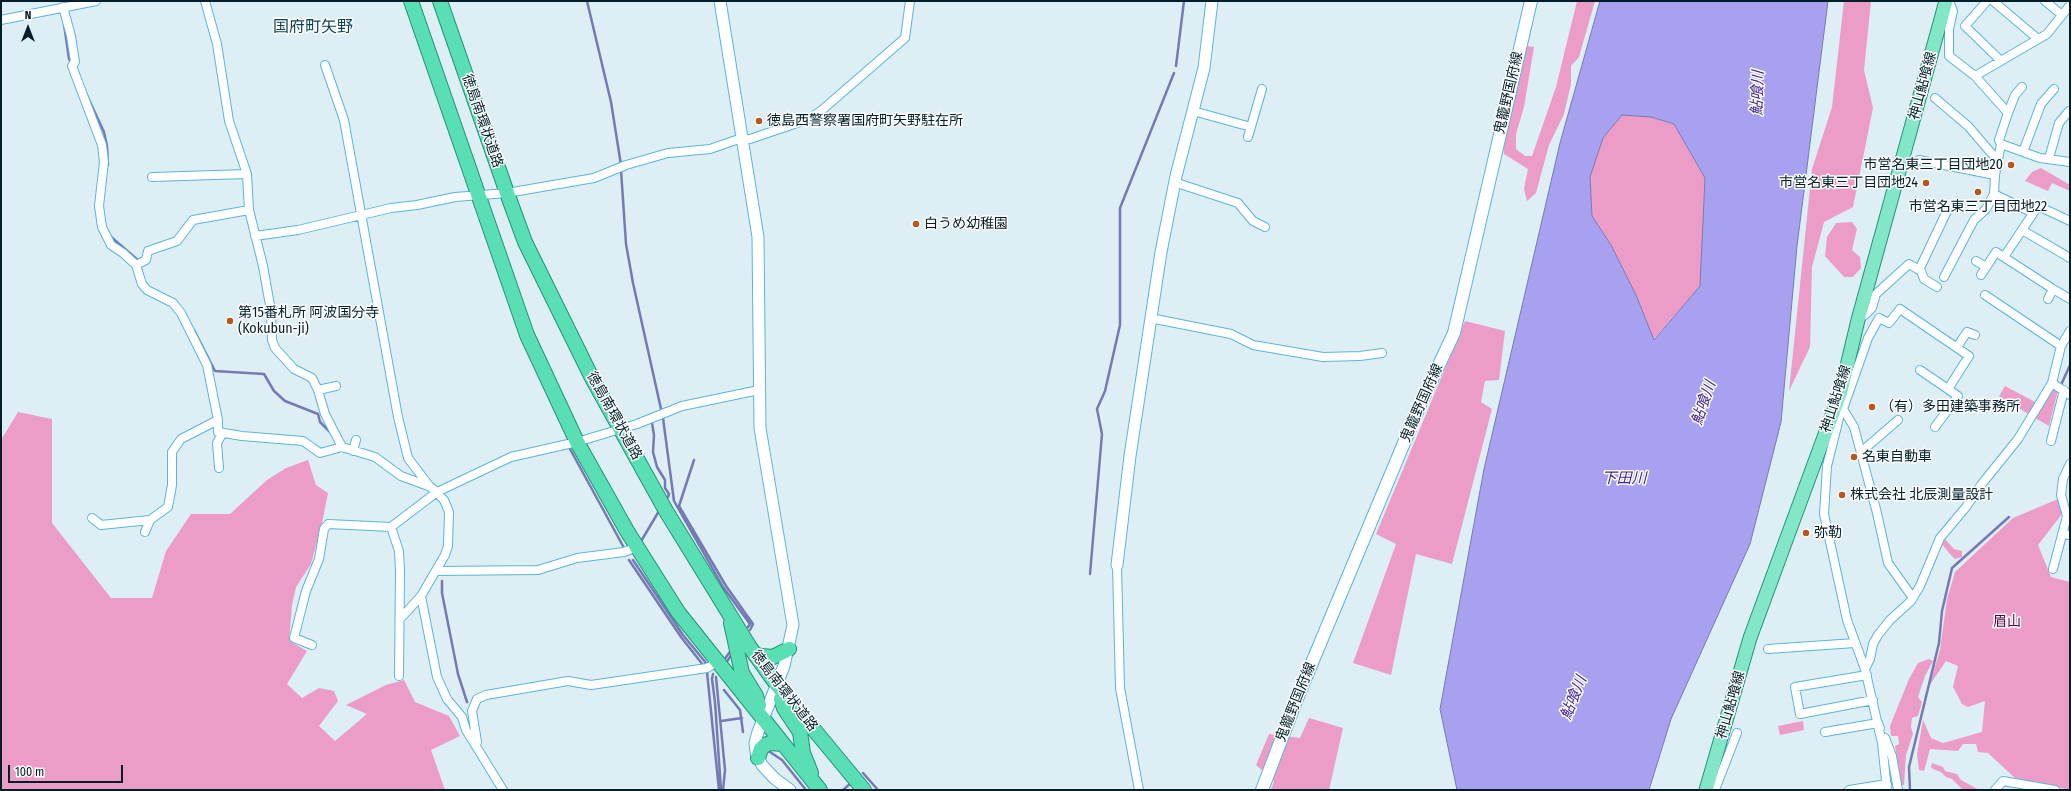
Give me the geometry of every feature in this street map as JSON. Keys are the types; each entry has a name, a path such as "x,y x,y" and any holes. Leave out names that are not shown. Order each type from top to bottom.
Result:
{"highway":[{"name":"徳島南環状道路","path":"411,1 527,335 577,442 637,547 678,612 818,787"},
{"name":"徳島南環状道路","path":"440,1 525,242 559,312 621,428 666,511 755,654 777,685 864,790"},
{"path":"728,611 742,673 756,696 763,719"},
{"path":"755,654 769,658 789,649"},
{"path":"777,685 784,708 800,732 803,753 818,787"},
{"path":"758,758 761,749 765,745 770,743 783,744"}],"main road":[{"name":"鬼籠野国府線","path":"1262,790 1296,700 1419,407 1454,333 1531,1"},
{"name":"神山鮎喰線","path":"1712,788 1750,638 1841,391 1858,320 1947,1"}],"street":[{"path":"1,20 96,1"},
{"path":"205,1 217,44 229,121 247,174 249,210 271,311 272,340 275,348 294,369 312,378 318,390 325,414 342,447"},
{"path":"720,1 744,140 758,237 760,428 793,625 789,649 755,743 758,758 774,778 790,790"},
{"path":"255,236 298,230 391,208 478,194 507,194 594,178 668,153 710,149 744,140 809,119 822,110 905,38 910,1"},
{"path":"1139,790 1120,688 1117,565 1123,507 1150,318 1174,182 1204,68 1212,1"},
{"path":"1947,1 1953,10 1949,29 1949,56 1975,76 2008,113"},
{"path":"1987,1 1965,26 2001,61"},
{"path":"1993,1 2038,39"},
{"path":"2045,1 2062,15"},
{"path":"1975,76 2047,34 2070,5"},
{"path":"63,7 69,26 73,64 102,145 104,162 100,206 102,227 111,245 139,264"},
{"path":"325,64 344,120 392,389 408,458 448,506 448,546 446,555 421,596 400,619"},
{"path":"1944,277 1974,220 1986,209 1994,194 1995,175 2001,144 1999,140 2015,95 2022,87"},
{"path":"2022,152 2042,104 2054,89"},
{"path":"1248,137 1262,90"},
{"path":"1935,98 1968,126 1998,161"},
{"path":"1193,111 1251,127"},
{"path":"2049,158 2058,123 2068,111 2070,112"},
{"path":"2001,144 2040,158 2070,162"},
{"path":"1919,160 1995,175"},
{"path":"152,177 247,174"},
{"path":"1174,182 1238,203 1253,221 1265,227"},
{"path":"1994,194 2033,213"},
{"path":"2004,257 2038,206 2070,221"},
{"path":"139,264 148,256 148,251 177,241 193,220 249,210"},
{"path":"1919,270 1947,211"},
{"path":"2022,230 2032,239 2060,256 2070,258"},
{"path":"1981,275 1996,252 2070,299"},
{"path":"1976,261 1986,267"},
{"path":"139,264 140,278 147,290 173,303 181,313 207,365 218,420 218,432 222,434 303,441 320,452 342,447 354,452 369,454 401,476 434,490"},
{"path":"1858,320 1868,314 1872,308 1876,294 1909,264 1919,270 1924,279 1937,287"},
{"path":"2048,299 2054,289"},
{"path":"1984,295 2000,302 2031,322 2061,346"},
{"path":"1849,790 1887,787 1878,723 1873,700 1866,672 1848,620 1824,514 1827,466 1843,409 1868,338 1879,318 1889,323 1900,309 1969,356 1948,389"},
{"path":"1150,318 1231,334 1254,344 1323,357 1360,356 1382,353"},
{"path":"1866,672 1878,635 1913,598 1940,538 1966,507 1981,485 2018,439 2052,382 2061,346 2070,331"},
{"path":"1957,347 1967,332 1975,335"},
{"path":"1920,370 1958,396 1935,427"},
{"path":"2051,441 2067,392 2052,382"},
{"path":"318,390 336,386"},
{"path":"312,645 294,638 306,591 319,559 324,529 328,524 391,527 434,490 511,457 577,442 637,424 682,406 759,390"},
{"path":"1841,391 1843,409 1854,427 1861,452 1888,563 1913,598"},
{"path":"92,518 101,525 150,520 168,507 172,485 172,452 181,439 218,420"},
{"path":"1861,452 1898,420"},
{"path":"219,468 217,443 222,434"},
{"path":"354,452 356,440"},
{"path":"2052,569 2066,534 2068,516 2062,495 2062,479 2070,464"},
{"path":"145,532 150,520"},
{"path":"391,527 399,551 399,676"},
{"path":"437,571 538,570 576,558 624,552 637,547"},
{"path":"421,596 437,677 447,699 462,717 466,730 504,790"},
{"path":"1768,649 1855,643"},
{"path":"478,747 472,710 477,699 486,695 568,681 591,685 707,668 717,662"},
{"path":"1866,672 1795,687 1800,714 1873,700"},
{"path":"1825,732 1878,723"},
{"path":"1878,723 1892,756 1898,790"},
{"path":"1712,788 1736,732"},
{"path":"1996,790 2003,781 2052,790"}],"green space":[{"path":"1577,1 1595,1 1579,57 1571,66 1571,84 1564,114 1549,145 1536,193 1527,201 1524,189 1528,169 1504,154 1503,142 1527,46 1534,47 1524,107 1516,134 1516,149 1525,156 1532,156 1556,87"},
{"path":"1844,1 1871,1 1864,70 1873,108 1853,207 1824,222 1812,267 1810,347 1789,391 1812,169 1832,107"},
{"path":"1622,115 1651,117 1674,124 1705,178 1700,286 1653,340 1636,295 1611,245 1592,216 1590,177 1603,138"},
{"path":"2041,168 2070,185 2070,191 2052,183 2048,191 2025,181 2032,172"},
{"path":"1852,222 1857,229 1852,250 1860,257 1861,268 1853,277 1844,277 1825,256 1827,237 1836,223"},
{"path":"1465,321 1505,331 1499,380 1485,381 1481,402 1492,409 1452,564 1416,554 1391,675 1353,663 1396,544 1376,534"},
{"path":"2005,386 2037,403 2030,415 1999,396"},
{"path":"2053,387 2058,390 2049,426 2035,418"},
{"path":"18,412 52,419 52,523 111,598 152,598 166,551 191,514 230,514 267,480 286,468 308,460 316,485 328,493 311,564 296,587 292,605 289,641 307,651 287,684 302,698 319,688 334,691 338,701 319,726 335,741 367,714 346,705 386,685 404,680 415,702 449,716 460,736 431,750 445,790 1,790 1,440"},
{"name":"眉山","path":"2058,499 2062,514 2038,545 2051,577 2070,582 2070,790 2015,778 1988,753 1978,752 1976,744 1963,744 1958,751 1930,749 1924,771 1919,770 1917,754 1923,720 1931,738 1943,743 1982,732 1985,701 1968,707 1962,704 1953,687 1958,666 1946,661 1929,686 1940,650 1947,599 1955,572 2013,518"},
{"path":"1943,537 1954,549 1962,551 1962,557 1955,559 1950,554 1941,543"},
{"path":"1929,659 1933,661 1925,676 1918,697 1922,702 1918,716 1912,718 1911,727 1913,734 1906,755 1904,785 1901,785 1895,746 1899,744 1898,736 1891,736 1890,726 1909,679 1918,663"},
{"path":"1309,718 1343,728 1329,790 1271,790 1274,781 1256,765 1269,734 1300,738"},
{"path":"1803,721 1804,730 1780,735 1778,726"},
{"path":"1932,763 1943,767 1945,771 1957,774 1961,780 1979,790 1962,789 1952,779 1933,769 1931,767"}],"water":[{"name":"下田川","path":"1600,1 1828,1 1797,246 1781,422 1750,544 1671,719 1649,790 1457,790 1440,709 1484,469 1560,143","holes":["1622,115 1651,117 1674,124 1705,178 1700,286 1654,340 1636,295 1611,245 1592,216 1590,177 1603,138"]}],"waterway":[{"path":"587,1 611,102 621,165"},
{"path":"1176,66 1184,1"},
{"path":"64,24 69,59 72,63"},
{"path":"1090,574 1102,434 1097,409 1105,391 1120,325 1120,208 1174,73"},
{"path":"84,89 104,132 107,146 108,165"},
{"path":"621,170 626,244 633,283 663,418 674,501 723,587 750,624 748,627"},
{"path":"110,236 139,261 142,273"},
{"path":"194,330 215,371 264,374 274,391 285,401 318,414 320,422 331,433"},
{"path":"2061,385 2070,365"},
{"path":"652,423 654,435 653,452 657,467 665,480 665,488 669,494 668,497"},
{"path":"570,449 623,546"},
{"path":"694,460 679,506 726,586 753,624 750,630"},
{"path":"640,543 659,511"},
{"path":"1910,790 1909,767 1939,643 1942,611 1952,568 2009,517"},
{"path":"629,560 681,637 703,665"},
{"path":"633,560 683,635 706,663"},
{"path":"442,581 442,593 458,674 467,702"},
{"path":"724,660 732,649"},
{"path":"726,663 732,654"},
{"path":"707,672 719,790"},
{"path":"713,674 712,679 721,790"},
{"path":"716,677 725,770 723,790"},
{"path":"724,690 740,710 743,732"},
{"path":"721,721 742,718"},
{"path":"767,750 782,760 806,790"},
{"path":"863,773 878,790"},
{"path":"843,790 851,783"}],"place":[{"name":"徳島西警察署国府町矢野駐在所","path":"759,121"},
{"name":"市営名東三丁目団地20","path":"2011,165"},
{"name":"市営名東三丁目団地24","path":"1926,183"},
{"name":"市営名東三丁目団地22","path":"1978,192"},
{"name":"白うめ幼稚園","path":"916,224"},
{"name":"第15番札所 阿波国分寺 (Kokubun-ji)","path":"230,321"},
{"name":"（有）多田建築事務所","path":"1872,407"},
{"name":"名東自動車","path":"1854,457"},
{"name":"株式会社 北辰測量設計","path":"1842,495"},
{"name":"弥勒","path":"1806,533"}],"district":[{"name":"国府町矢野","path":"313,28"}],"water label":[{"name":"鮎喰川","path":"1758,93"},
{"name":"鮎喰川","path":"1704,403"},
{"name":"鮎喰川","path":"1574,698"}]}
